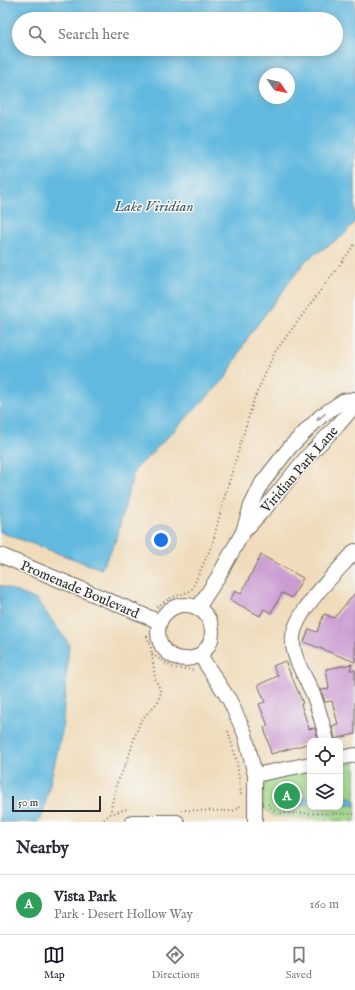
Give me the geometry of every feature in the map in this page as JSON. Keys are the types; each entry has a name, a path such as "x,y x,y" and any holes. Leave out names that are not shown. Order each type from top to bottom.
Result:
{"street":[{"name":"Viridian Park Lane","path":"198,608 218,578 243,532 251,506 262,483 290,447 320,416 343,402 355,399"},
{"name":"Viridian Park Lane","path":"243,532 268,506 305,459 355,405"},
{"path":"326,738 313,694 299,666 293,637 298,621 309,603 355,551"},
{"name":"Promenade Boulevard","path":"0,555 129,609 157,616"},
{"path":"191,605 198,608 208,617 213,631 210,644 200,655 193,658 178,658 171,656 165,651 159,637 157,616 164,616 176,606 191,605"},
{"path":"200,655 230,701 245,734 255,775 255,822"},
{"path":"343,757 355,755"},
{"path":"255,775 307,765"},
{"path":"131,816 175,816"}],"path":[{"path":"157,616 160,604 170,598 191,591 212,545 223,502 254,398 275,352 355,244"},
{"path":"101,822 110,814 116,785 128,759 141,720 158,702 161,692 156,678 151,647 146,634"},
{"path":"152,654 174,668 193,669 197,672"},
{"path":"175,816 232,811 239,807 242,802 237,762 227,727"},
{"path":"267,801 270,807 281,813 355,814"},
{"path":"110,814 131,816"}],"green space":[{"path":"355,763 355,821 274,816 263,808 263,786 274,776 307,770 307,810 343,810 343,765"}],"water":[{"name":"Lake Viridian","path":"0,0 355,0 355,222 343,236 306,260 248,337 225,379 134,471 115,543 101,569 0,532"},
{"path":"0,585 37,600 69,644 62,732 42,817 37,822 0,822"},
{"path":"283,797 295,799 307,798 307,805 278,804 275,801"},
{"path":"343,797 351,797 355,800 355,806 351,804 343,804"}],"building":[{"path":"261,555 303,578 292,598 282,593 271,613 264,609 260,616 230,600 235,591 241,594"},
{"path":"355,593 355,662 304,642 309,629 317,632 324,614 334,618"},
{"path":"285,661 303,703 301,704 309,729 315,728 318,738 307,738 307,744 271,754 264,727 268,726 259,704 265,702 258,685 278,676 273,666"},
{"path":"352,664 350,670 355,670 355,734 335,738 332,726 338,724 332,701 325,702 321,690 329,689 326,669"}],"place":[{"name":"Vista Park","path":"287,796"}]}
